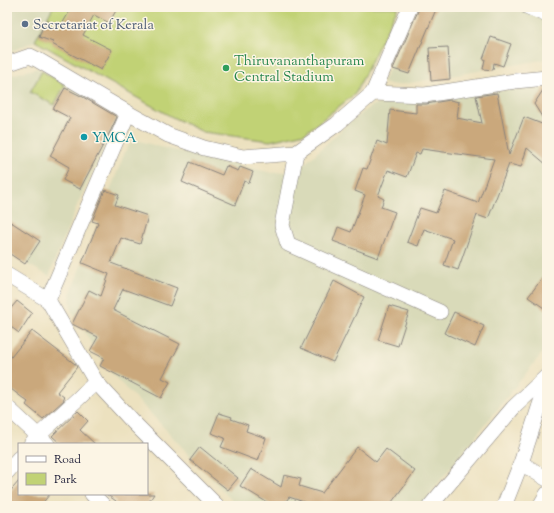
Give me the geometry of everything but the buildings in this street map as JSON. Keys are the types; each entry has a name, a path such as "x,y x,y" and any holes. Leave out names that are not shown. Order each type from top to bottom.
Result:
{"street":[{"path":"7,64 30,56 168,135 204,148 243,157 296,153 337,124 373,93 410,7"},
{"path":"528,7 547,15"},
{"path":"373,93 425,95 515,81 547,78"},
{"path":"48,300 128,113"},
{"path":"296,153 282,225 288,244 440,312"},
{"path":"7,275 48,300 96,382 133,422 217,506"},
{"path":"430,506 513,408 547,376"},
{"path":"7,407 39,441 96,382"},
{"path":"504,506 521,463 547,382"},
{"path":"7,472 18,459"},
{"path":"521,463 547,479"},
{"path":"540,506 547,494"},
{"path":"93,495 104,506"}],"shaded area":[{"name":"Secretariat of Kerala","path":"7,7 53,7 35,41 7,53"},
{"path":"422,7 547,7 547,59 398,85 382,83"},
{"path":"38,68 120,113 78,203 49,276 7,253 7,76"},
{"path":"531,87 547,90 547,347 420,506 237,506 108,370 71,310 70,294 125,152 133,139 160,147 272,173 297,171 349,123 373,105"}],"green space":[{"name":"Thiruvananthapuram Central Stadium","path":"53,7 398,7 355,94 305,133 270,141 203,132 170,116 35,41"},
{"path":"42,71 65,85 54,105 30,92"}],"place":[{"name":"Secretariat of Kerala","path":"25,24"},
{"name":"Thiruvananthapuram Central Stadium","path":"226,68"},
{"name":"YMCA","path":"84,137"}]}
